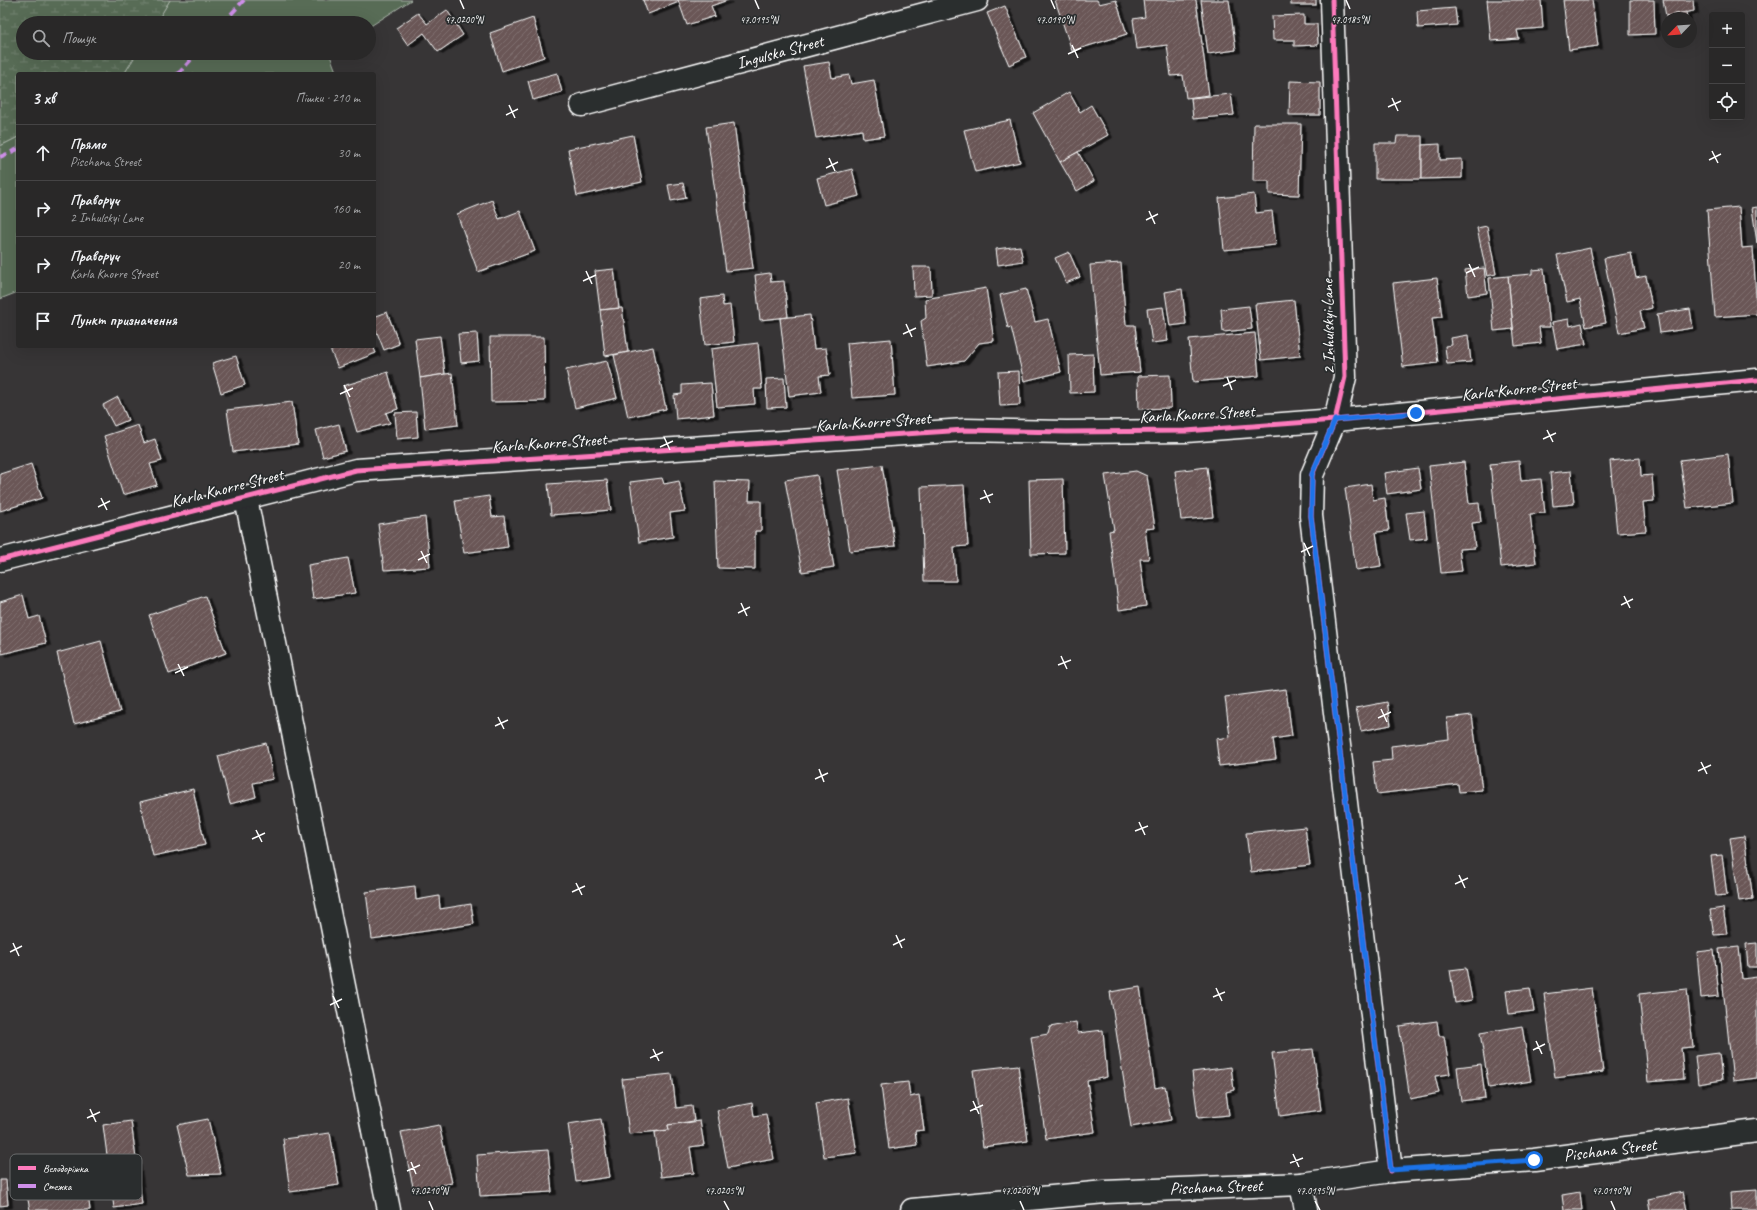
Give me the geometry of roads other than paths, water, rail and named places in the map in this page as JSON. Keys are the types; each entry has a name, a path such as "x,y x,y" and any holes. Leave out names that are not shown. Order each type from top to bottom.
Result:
{"street":[{"name":"Ingulska Street","path":"582,105 977,0"},
{"name":"2 Inhulskyi Lane","path":"1332,0 1345,377 1335,420 1312,474 1311,516 1391,1170"},
{"name":"Karla Knorre Street","path":"0,560 356,470 965,430 1066,432 1186,431 1335,420 1757,380"},
{"path":"246,499 389,1210"},
{"name":"Pischana Street","path":"912,1210 1105,1192 1302,1184 1391,1170 1534,1160 1757,1132"},
{"path":"1302,1184 1306,1210"}]}
